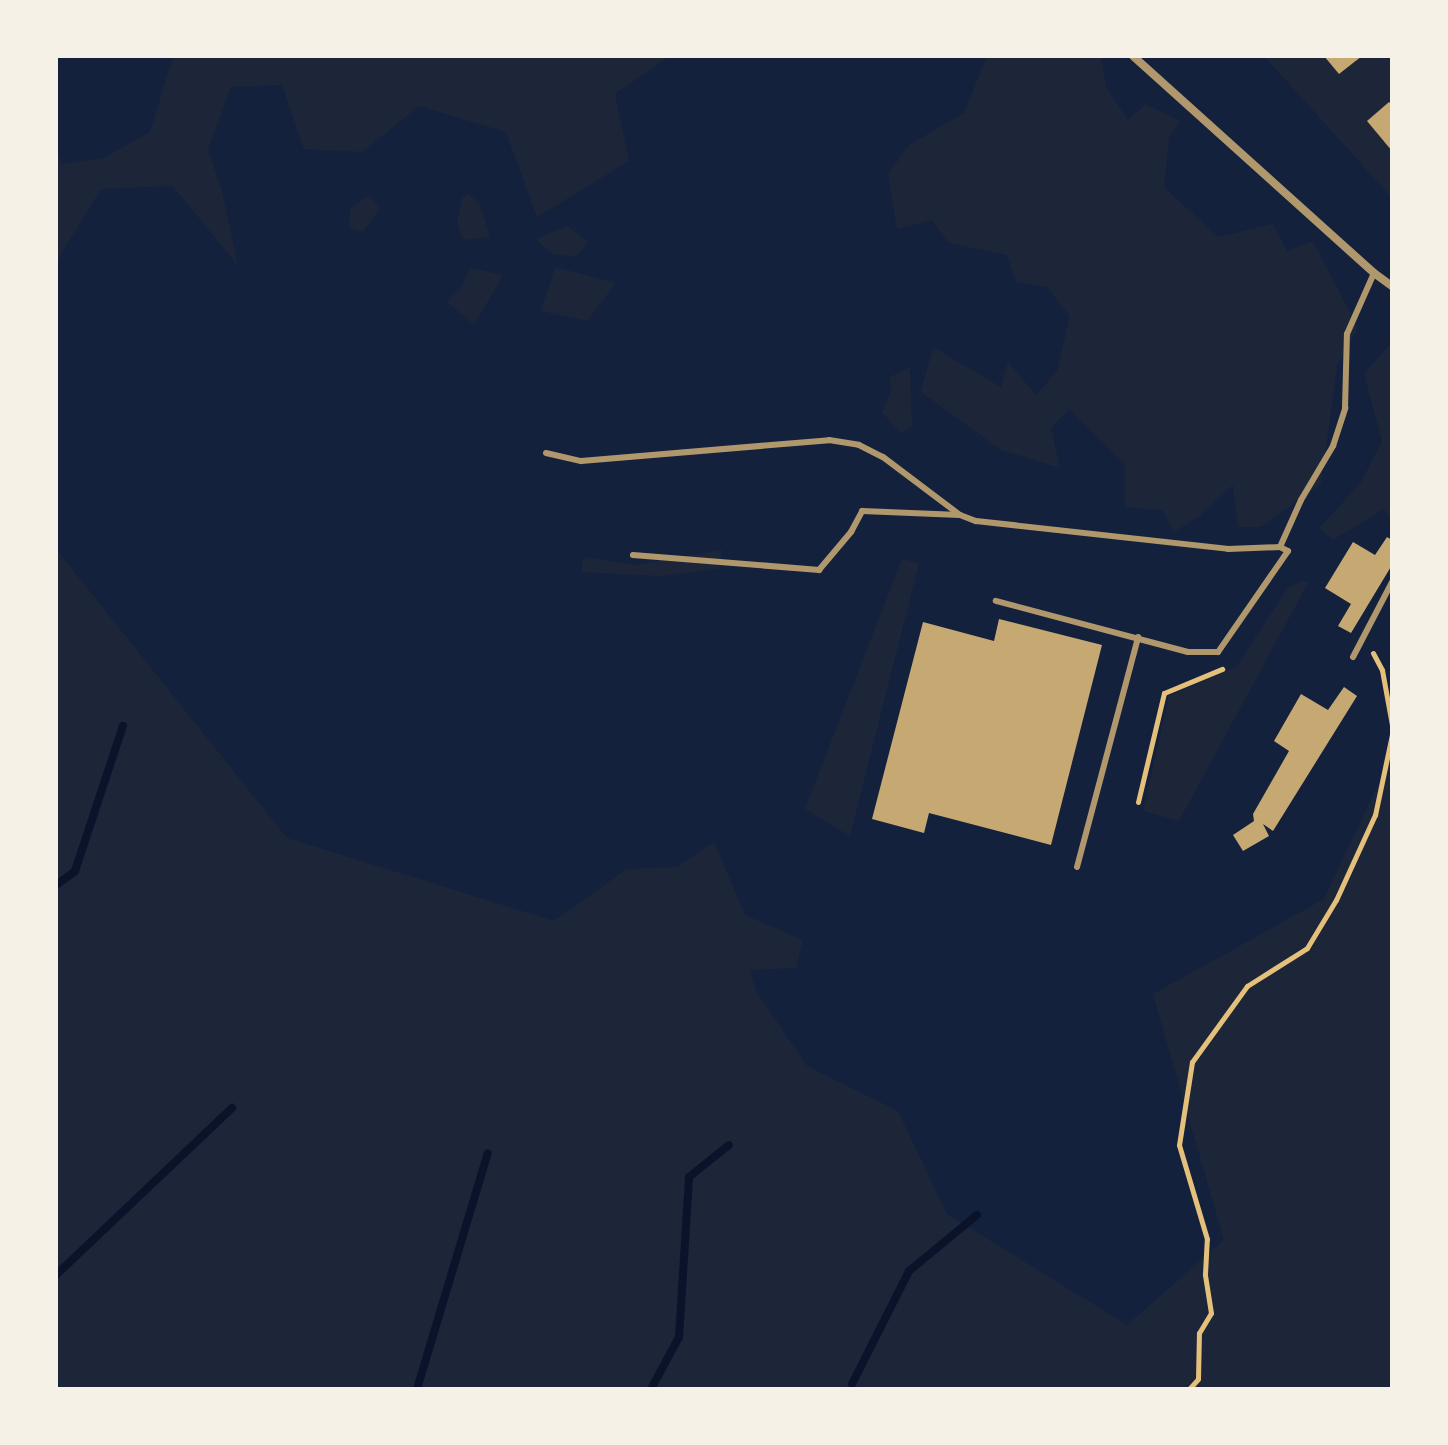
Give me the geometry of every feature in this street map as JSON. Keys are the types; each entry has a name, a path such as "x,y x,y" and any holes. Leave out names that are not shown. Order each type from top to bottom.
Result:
{"street":[{"path":"1133,56 1392,286"}],"lane":[{"path":"1280,547 1301,500 1333,446 1345,408 1347,334 1374,273"},
{"path":"546,453 581,461 829,440 859,445 883,457 960,515"},
{"path":"633,555 819,570 851,532 862,511 960,515 1007,527 1213,548 1280,547 1288,551 1218,652 1188,652 996,601"},
{"path":"1353,657 1392,582"},
{"path":"1077,867 1138,637"}],"path":[{"path":"1364,637 1382,670 1392,725"},
{"path":"1138,802 1164,693 1225,668"},
{"path":"1189,1389 1198,1379 1199,1333 1211,1313 1205,1274 1207,1239 1179,1145 1192,1062 1247,986 1307,948 1336,900 1375,815 1392,734"}],"shaded area":[{"path":"173,56 670,56 615,94 629,161 537,217 506,132 419,106 362,152 304,149 282,85 231,87 208,149 222,191 238,266 173,186 101,189 61,254 56,269 56,149 62,164 104,158 150,132"},
{"path":"987,56 1101,56 1106,87 1128,120 1146,104 1180,121 1169,137 1164,187 1218,237 1273,224 1287,251 1313,241 1358,328 1337,366 1321,484 1261,527 1238,527 1233,485 1199,516 1174,532 1162,510 1125,507 1125,464 1069,409 1051,428 1060,468 1001,450 921,392 933,347 1001,387 1008,362 1036,395 1057,371 1070,316 1047,287 1016,282 1007,255 949,243 932,220 897,229 888,174 909,145 964,113"},
{"path":"1264,56 1392,56 1392,198"},
{"path":"467,193 480,204 490,237 463,240 457,223 462,199"},
{"path":"369,195 380,208 363,232 349,228 350,209"},
{"path":"568,226 588,242 576,257 553,254 535,239"},
{"path":"555,267 616,283 587,321 541,311"},
{"path":"470,268 503,275 474,325 447,302 461,288"},
{"path":"1392,342 1392,523 1384,509 1333,540 1319,528 1360,484 1382,441 1364,374"},
{"path":"910,367 912,426 901,434 882,412 891,390 890,377"},
{"path":"56,549 287,838 554,921 627,869 677,867 714,842 745,915 803,940 796,968 750,970 756,991 807,1066 898,1111 947,1214 1127,1325 1224,1240 1153,994 1324,899 1392,755 1392,1389 56,1389"},
{"path":"722,550 719,569 659,576 581,572 583,557 636,565"},
{"path":"902,559 919,563 850,836 805,809"},
{"path":"1302,580 1308,583 1179,821 1143,811 1169,696 1236,667 1287,589"}],"building":[{"path":"1324,56 1362,56 1339,74"},
{"path":"1389,102 1392,105 1392,151 1367,121"},
{"path":"1387,537 1392,540 1392,565 1351,633 1338,626 1351,604 1325,588 1353,542 1375,555"},
{"path":"999,619 1102,645 1051,845 929,813 924,833 872,819 923,622 994,641"},
{"path":"1344,687 1357,696 1273,831 1263,824 1269,836 1243,851 1233,835 1254,821 1253,814 1289,751 1274,741 1301,694 1328,710"}],"waterway":[{"path":"56,885 75,871 123,726"},
{"path":"56,1275 232,1108"},
{"path":"651,1389 679,1337 689,1177 729,1145"},
{"path":"417,1389 488,1153"},
{"path":"852,1384 909,1271 977,1215"}]}
